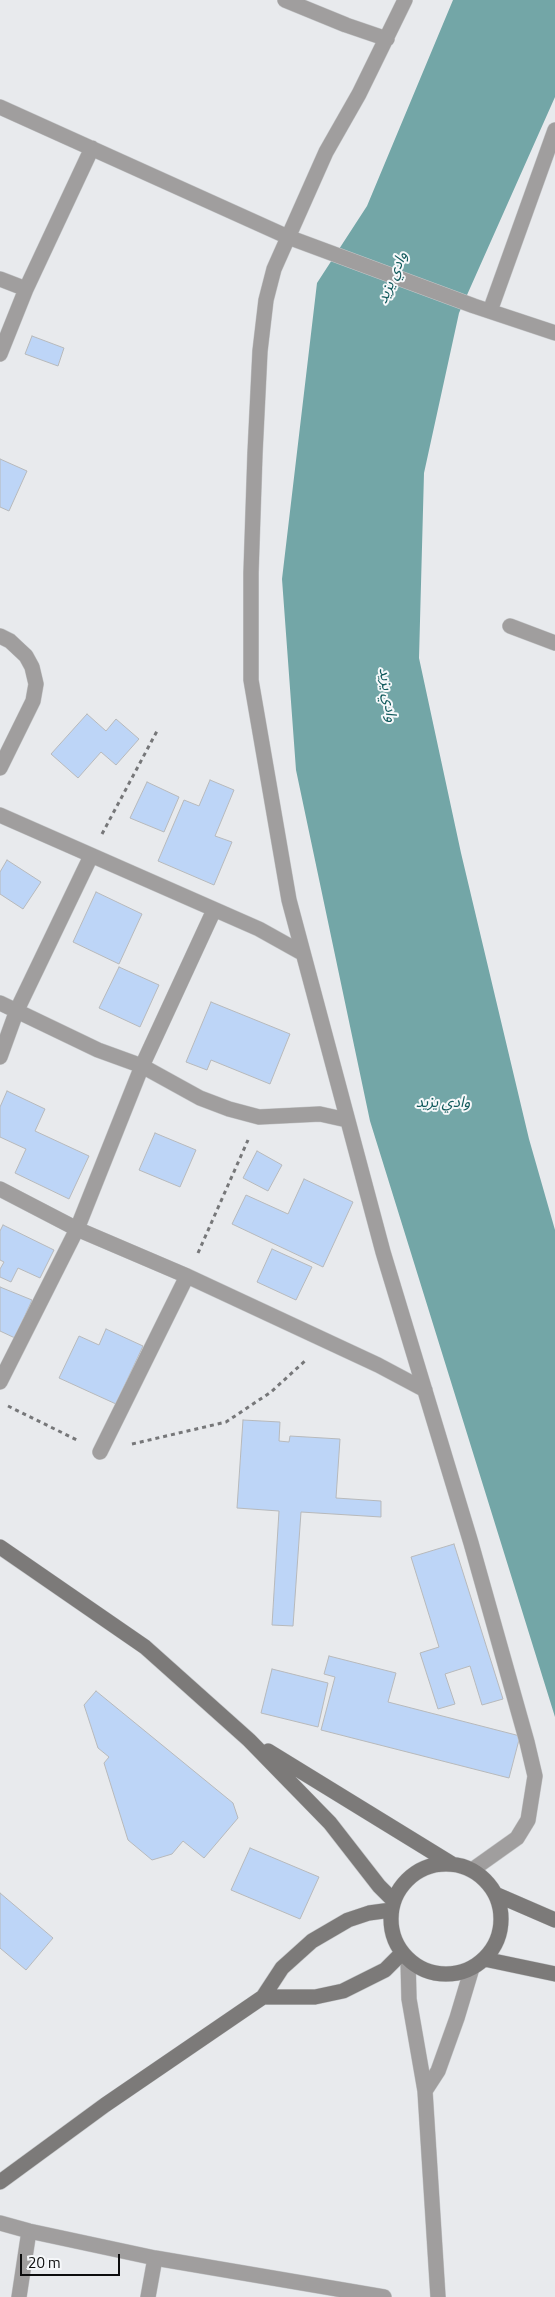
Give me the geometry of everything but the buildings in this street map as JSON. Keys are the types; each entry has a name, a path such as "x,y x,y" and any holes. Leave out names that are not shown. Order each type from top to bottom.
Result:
{"main road":[{"path":"0,1546 145,1647 249,1740 330,1823 392,1905"},
{"path":"249,1740 452,1864 472,1870 486,1880 495,1894 500,1910 500,1928 495,1944 478,1963"},
{"path":"452,1864 434,1865 416,1872 402,1884 392,1905 390,1925 394,1940 405,1956 419,1968 445,1975 478,1963 555,1974"},
{"path":"495,1894 555,1920"},
{"path":"0,2182 105,2105 263,1997 282,1968 312,1942 348,1920 392,1905"},
{"path":"263,1997 315,1997 343,1991 385,1970 405,1956"}],"street":[{"path":"405,0 387,39 326,152 274,269 266,300 260,351 251,573 251,680 280,854 302,953 383,1252 474,1553 535,1776 528,1820 517,1838 472,1870"},
{"path":"294,2 346,25 387,39"},
{"path":"0,107 288,237 474,306 555,333"},
{"path":"490,311 555,130"},
{"path":"0,354 26,289 92,148"},
{"path":"0,279 26,289"},
{"path":"510,626 555,643"},
{"path":"0,636 10,641 26,656 32,667 36,684 33,702 0,768"},
{"path":"0,815 259,929 302,953"},
{"path":"0,1057 17,1010 91,856"},
{"path":"0,1382 77,1229 142,1066 214,910"},
{"path":"0,1003 98,1050 142,1066 200,1098 230,1109 259,1117 320,1114 347,1120"},
{"path":"0,1189 77,1229 187,1276 326,1340 426,1390"},
{"path":"100,1452 187,1276"},
{"path":"405,1956 409,1999 425,2091 438,2297"},
{"path":"425,2091 438,2071 478,1963"},
{"path":"0,2223 29,2232 312,2291 384,2297"},
{"path":"18,2297 29,2232"},
{"path":"148,2297 155,2258"}],"path":[{"path":"91,856 157,731"},
{"path":"187,1276 259,1117"},
{"path":"0,1402 100,1452 226,1422 271,1392 326,1340"}],"water":[{"name":"وادي يزيد","path":"453,0 555,0 555,97 459,313 424,473 419,658 461,853 529,1139 555,1230 555,1717 370,1121 296,770 282,579 317,283 367,206"}]}
